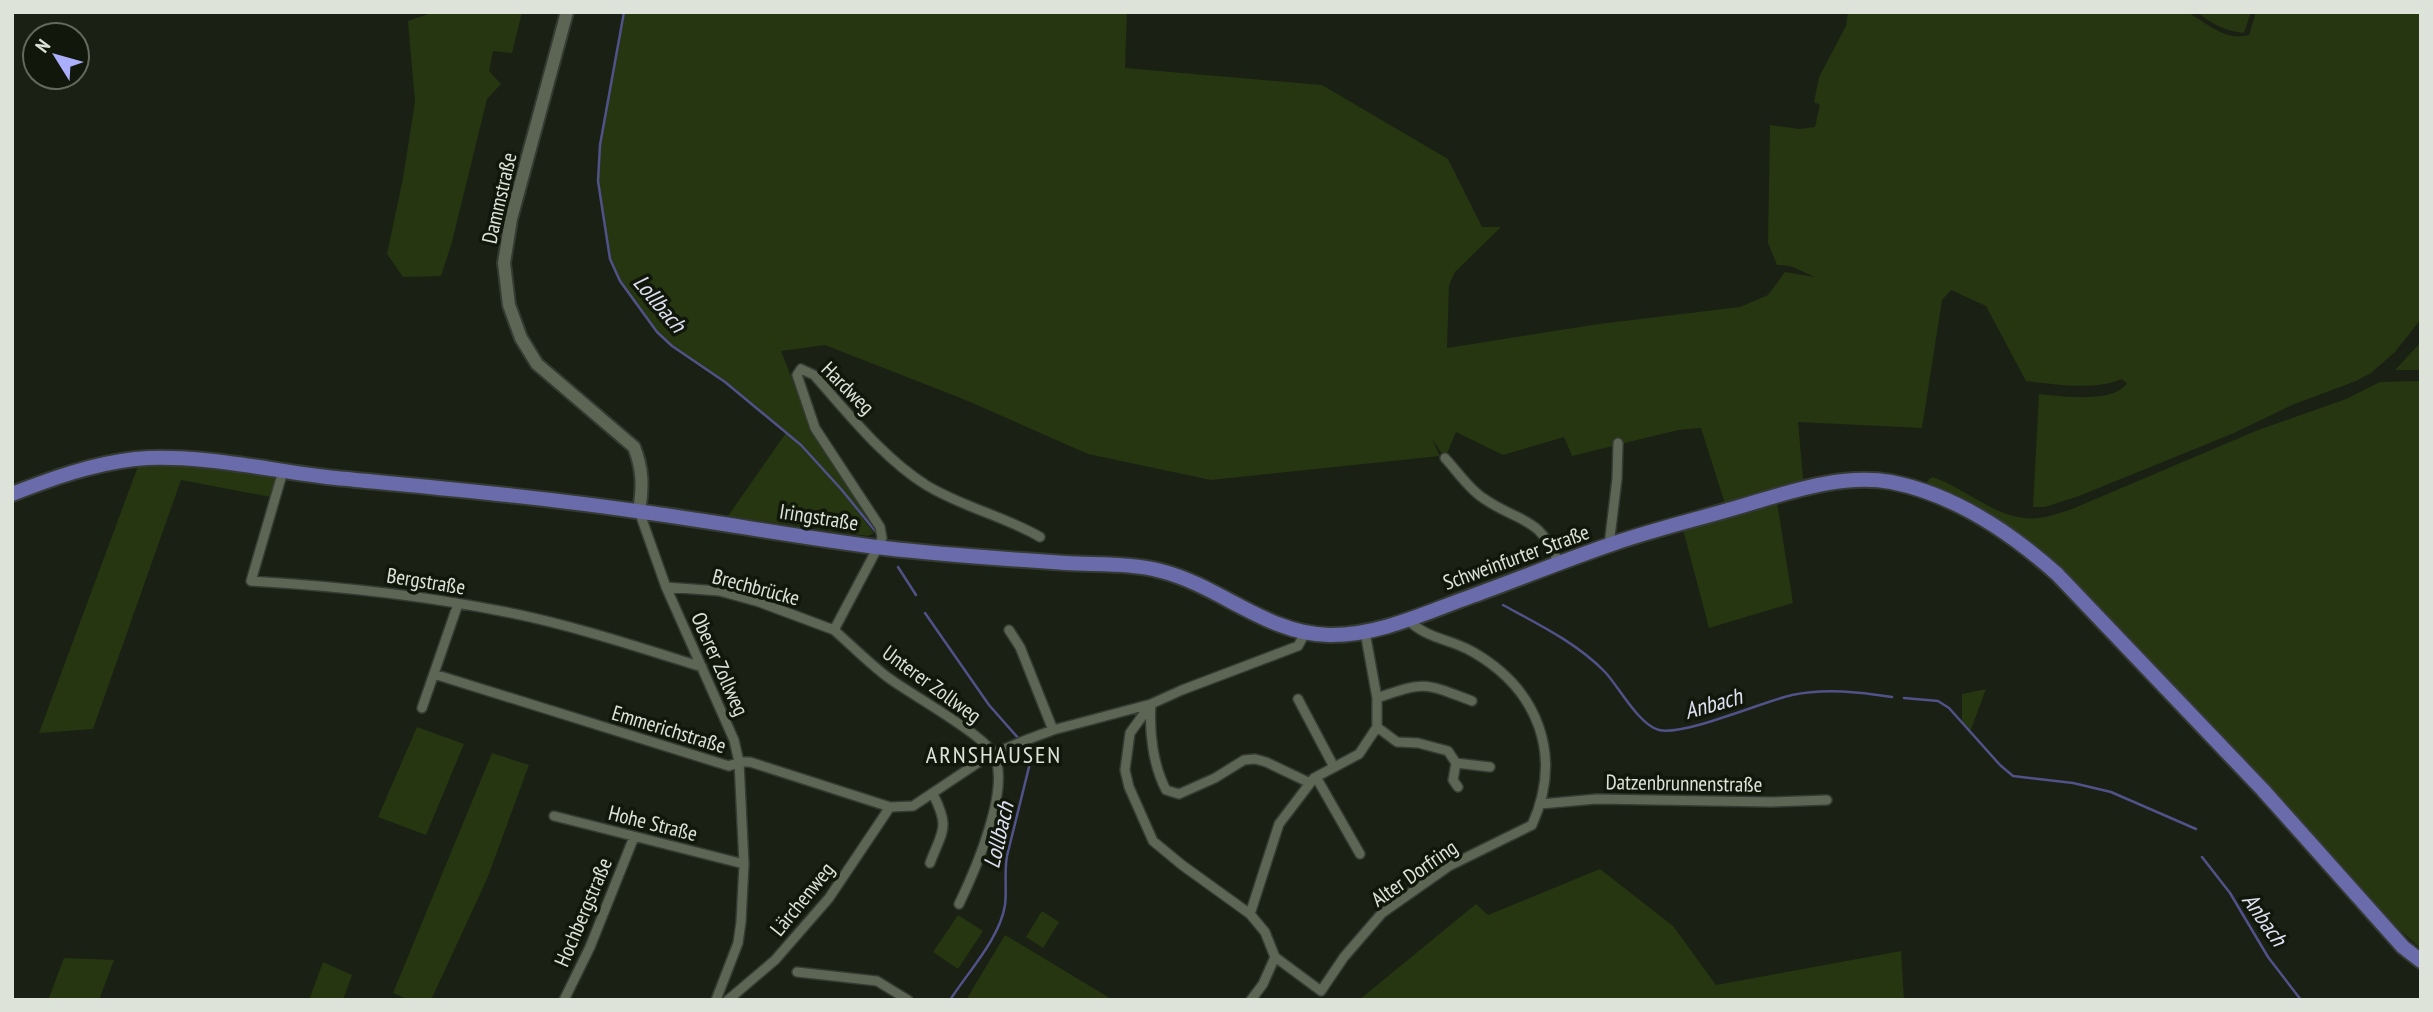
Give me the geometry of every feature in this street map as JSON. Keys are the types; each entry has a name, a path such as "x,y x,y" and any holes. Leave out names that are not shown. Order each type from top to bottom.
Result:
{"main road":[{"name":"Iringstraße","path":"12,494 97,464 141,458 190,458 255,468 639,511 878,547 980,558 1159,570 1197,584 1251,613 1305,634 1365,632"},
{"name":"Schweinfurter Straße","path":"1365,632 1609,545 1804,488 1855,480 1886,481 1920,489 1986,521 2020,542 2057,574 2263,790 2403,947 2421,961"}],"street":[{"name":"Dammstraße","path":"567,12 511,219 504,263 509,305 521,338 537,364 634,447 642,466 639,511"},
{"name":"Hardweg","path":"878,547 882,538 880,527 815,428 797,375 801,369 814,375 889,456 927,485 1024,527 1040,537"},
{"path":"1609,545 1617,479 1618,443"},
{"path":"1445,458 1481,498 1532,523 1546,538 1559,564"},
{"name":"Bergstraße","path":"283,471 251,581 348,587 508,612 602,636 702,667"},
{"name":"Oberer Zollweg","path":"639,511 666,586 734,740 739,762 744,864 738,943 716,1000"},
{"path":"834,630 878,547"},
{"name":"Brechbrücke","path":"666,586 746,598 834,630"},
{"path":"422,708 458,604"},
{"name":"Alter Dorfring","path":"1305,634 1298,646 1151,704 1130,733 1125,769 1144,824 1157,846 1250,914 1265,932 1275,957 1320,995 1344,957 1382,914 1449,866 1532,825 1541,804 1546,780 1546,754 1541,730 1518,689 1503,673 1472,651 1419,631 1407,619"},
{"name":"Unterer Zollweg","path":"834,630 886,676 972,734 994,754"},
{"path":"1009,630 1020,647 1053,730"},
{"path":"1250,914 1279,824 1313,780 1359,754 1377,727 1377,698 1365,632"},
{"name":"Emmerichstraße","path":"434,674 729,766 750,762 890,807 913,806 994,754 1026,740 1053,730 1151,704"},
{"path":"1377,698 1423,684 1472,701"},
{"path":"1298,699 1334,767"},
{"path":"1151,704 1150,731 1162,782 1167,790 1179,794 1216,778 1244,760 1266,762 1313,780 1360,854"},
{"path":"1377,727 1397,742 1418,743 1448,751 1456,762 1453,780 1458,787"},
{"path":"959,904 988,833 999,776 994,754"},
{"path":"1456,762 1490,767"},
{"path":"930,863 945,824 933,794"},
{"name":"Datzenbrunnenstraße","path":"1541,804 1596,799 1771,802 1827,800"},
{"name":"Lärchenweg","path":"727,1000 775,960 830,898 890,807"},
{"name":"Hohe Straße","path":"554,816 744,864"},
{"name":"Hochbergstraße","path":"564,1000 590,947 634,837"},
{"path":"1251,1000 1263,984 1275,957"},
{"path":"797,972 877,981 908,1000"}],"green space":[{"path":"434,12 522,12 512,53 493,51 489,71 501,84 487,99 441,276 403,277 387,254 415,102 408,21"},
{"path":"624,12 1127,12 1125,68 1322,85 1448,159 1482,227 1501,227 1455,272 1449,285 1447,348 1599,324 1740,307 1768,295 1785,272 1815,277 1790,266 1777,265 1768,243 1770,125 1799,129 1815,127 1820,105 1814,102 1819,77 1846,26 1848,12 2187,12 2216,30 2240,36 2249,35 2256,12 2421,12 2421,319 2395,352 2371,373 2356,381 2292,405 2234,433 2079,496 2045,507 2033,507 2039,394 2099,396 2120,390 2127,383 2121,379 2087,386 2026,381 1986,306 1951,290 1942,300 1922,428 1798,422 1804,488 1776,496 1793,603 1709,628 1681,522 1727,510 1701,428 1678,430 1572,456 1564,437 1503,455 1456,432 1445,458 1432,439 1440,456 1211,480 1088,454 968,401 825,345 781,351 812,429 876,532 802,446 874,533 868,536 728,516 786,433 725,382 672,346 657,332 620,281 610,259 598,181 600,145"},
{"path":"2197,12 2251,12 2244,33 2219,26"},
{"path":"2421,342 2421,370 2395,370"},
{"path":"2421,381 2421,949 2398,928 2074,580 2024,538 1927,483 1933,477 2001,512 2030,518 2045,517 2072,509 2258,430 2346,399 2380,382"},
{"path":"141,458 283,471 276,498 181,480 93,729 39,733"},
{"path":"1986,689 1970,732 1962,723 1962,694"},
{"path":"417,727 464,744 426,835 378,817"},
{"path":"492,753 529,765 487,879 431,1000 409,1000 393,993"},
{"path":"1600,869 1673,926 1716,985 1901,951 1904,1000 1359,1000 1476,904 1488,915"},
{"path":"1042,911 1059,922 1043,948 1026,937"},
{"path":"958,915 983,931 958,969 933,952"},
{"path":"1005,935 1113,1000 966,1000"},
{"path":"64,958 114,960 99,1000 48,1000"},
{"path":"323,962 352,975 343,1000 309,1000"}],"waterway":[{"name":"Lollbach","path":"624,12 600,145 598,181 610,259 620,281 657,332 672,346 725,382 801,445 876,532"},
{"name":"Lollbach","path":"898,567 916,595"},
{"name":"Anbach","path":"1503,605 1582,652 1605,672 1644,721 1659,730 1686,728 1804,693 1842,692 1892,697"},
{"name":"Lollbach","path":"925,613 989,705 1019,739"},
{"name":"Anbach","path":"1904,698 1938,701 1949,708 2013,776 2073,783 2111,792 2196,829"},
{"name":"Lollbach","path":"950,1000 990,942 1002,917 1006,899 1007,856 1029,767 1028,752 1023,745"},
{"name":"Anbach","path":"2202,857 2230,893 2268,957 2301,1000"}],"district":[{"name":"ARNSHAUSEN","path":"994,754"}]}
